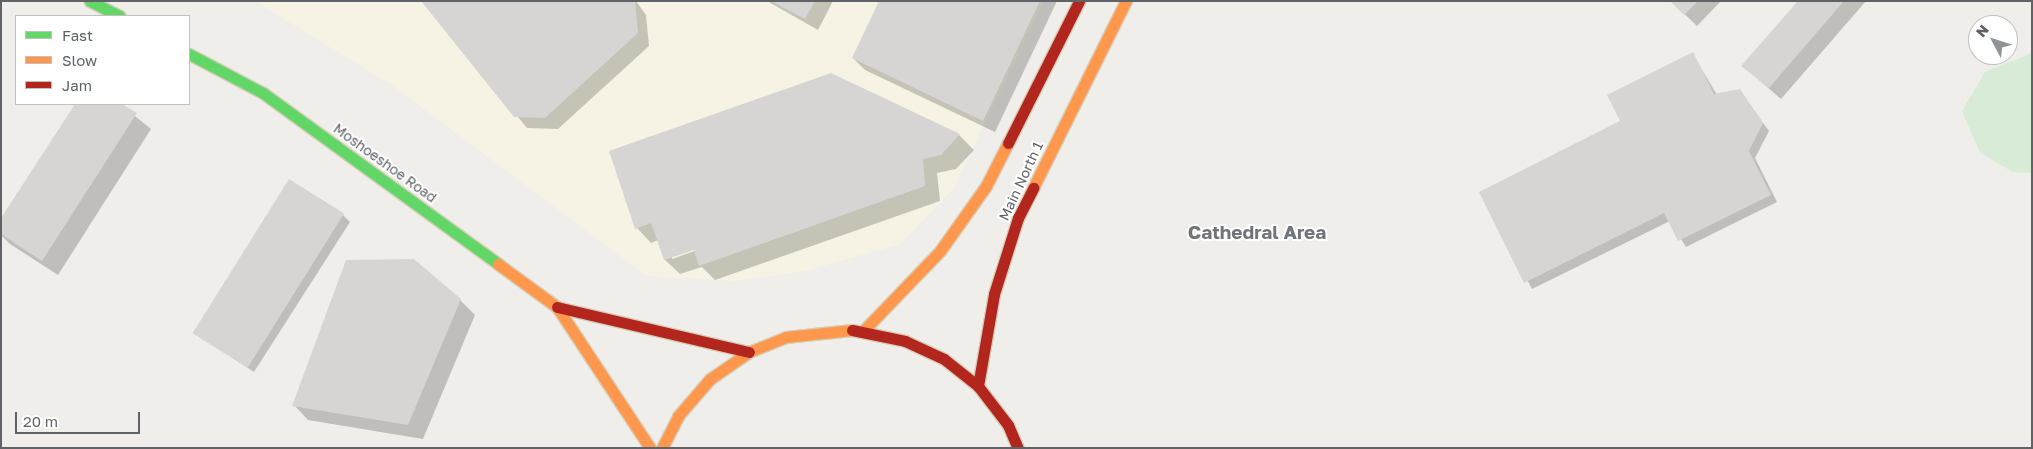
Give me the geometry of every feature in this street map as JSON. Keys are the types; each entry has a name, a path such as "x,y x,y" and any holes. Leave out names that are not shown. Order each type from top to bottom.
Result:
{"main road":[{"path":"90,1 117,15"},
{"name":"Main North 1","path":"864,330 940,251 986,186 1079,1"},
{"name":"Main North 1","path":"978,386 994,294 1018,218 1126,1"},
{"name":"Moshoeshoe Road","path":"190,55 263,93 557,307 650,448"},
{"name":"Moshoeshoe Road","path":"557,307 750,352"},
{"path":"662,448 678,416 710,379 750,352 796,335 864,330 906,341 944,359 978,386 1008,425 1018,448"}],"shaded area":[{"path":"255,1 1044,1 953,189 900,244 805,271 733,281 647,276 392,85"}],"green space":[{"path":"2032,53 2032,173 2013,172 1980,153 1962,111 1985,72 2002,65 2018,65 2018,59"}],"building":[{"path":"421,1 635,1 638,33 545,118 514,117"},
{"path":"771,1 815,1 805,19"},
{"path":"879,1 1040,1 983,121 852,58"},
{"path":"1670,1 1698,1 1684,15"},
{"path":"1798,1 1844,1 1769,88 1741,66"},
{"path":"1693,52 1714,94 1740,89 1763,123 1749,151 1771,195 1678,241 1664,213 1524,283 1479,192 1620,121 1607,95"},
{"path":"831,73 960,134 941,155 923,159 925,186 699,266 694,250 664,260 651,223 635,229 609,151"},
{"path":"74,105 124,105 137,113 42,261 1,234 1,218"},
{"path":"289,179 344,213 248,368 193,333"},
{"path":"414,259 461,299 408,425 292,406 346,260"}],"traffic: fast":[{"path":"90,1 117,15"},
{"path":"190,55 263,93 498,264"}],"traffic: slow":[{"path":"1033,188 1126,1"},
{"path":"864,330 940,251 986,186 1008,143"},
{"path":"498,264 557,307 650,448"},
{"path":"662,448 678,416 710,379 749,352 786,337 852,330"}],"traffic: jam":[{"path":"1008,143 1079,1"},
{"path":"978,386 994,294 1018,218 1033,188"},
{"path":"557,307 749,352"},
{"path":"852,330 905,341 944,359 978,386 1008,425 1018,448"}],"district":[{"name":"Cathedral Area","path":"1257,232"}]}
